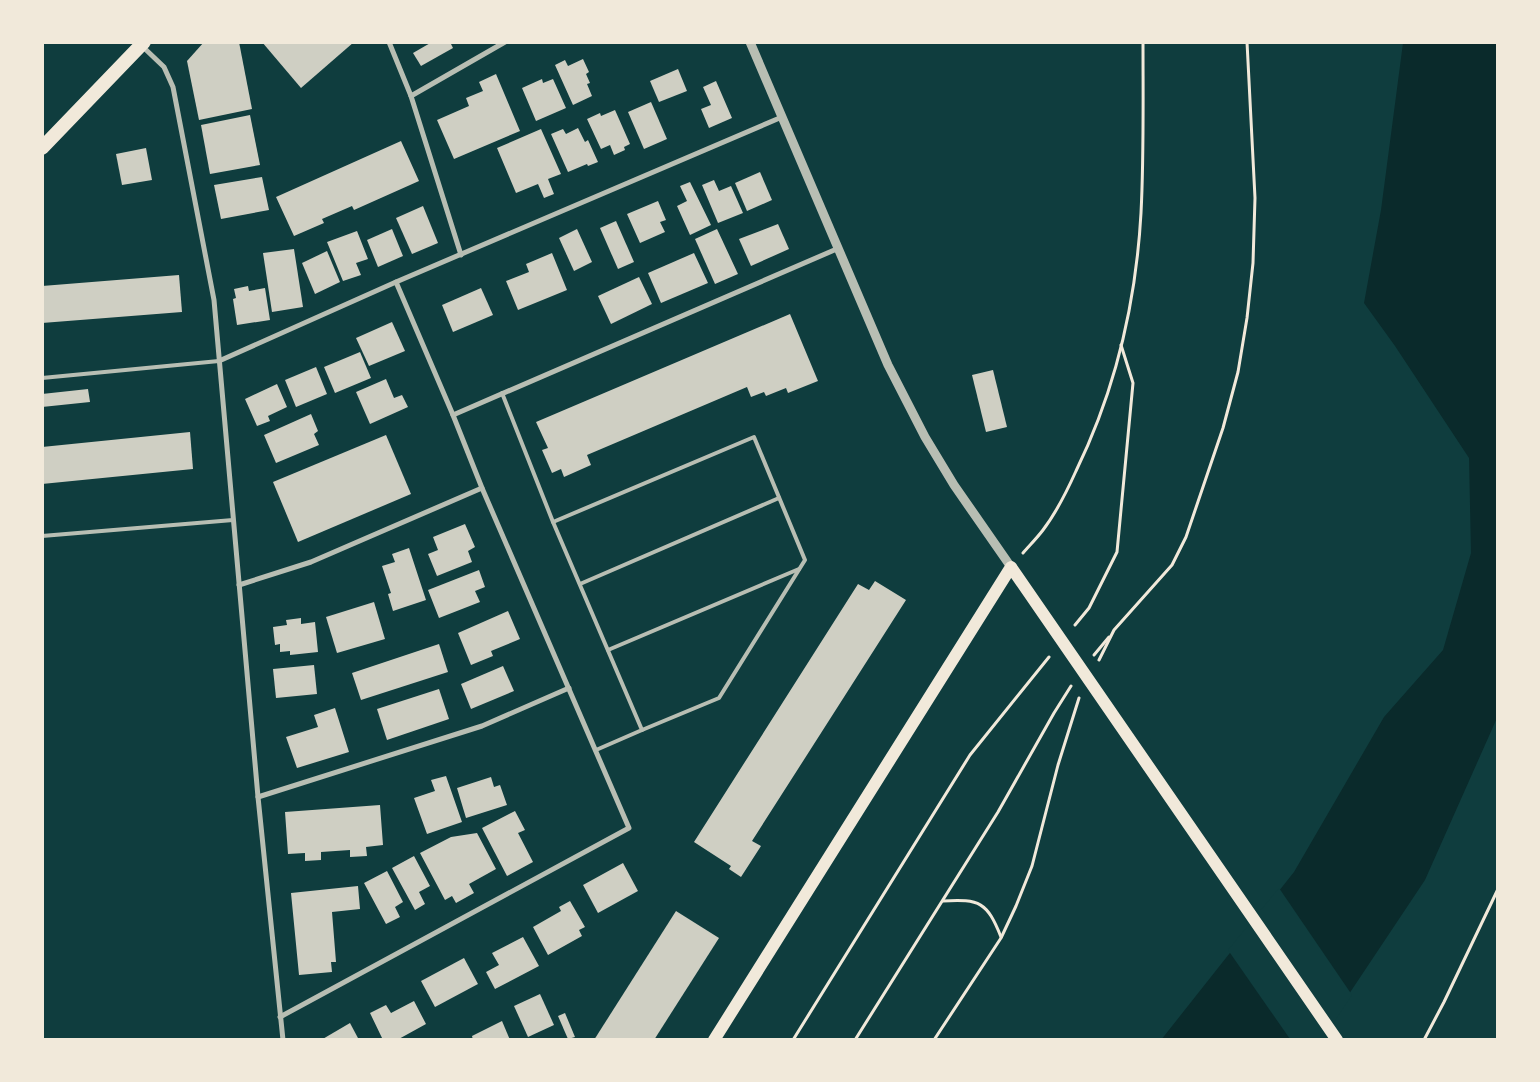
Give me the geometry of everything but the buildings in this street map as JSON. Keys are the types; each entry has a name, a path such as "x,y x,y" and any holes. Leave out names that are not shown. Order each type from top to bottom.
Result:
{"highway":[{"path":"42,148 142,44"}],"main road":[{"path":"714,1040 1011,567 1337,1040"}],"street":[{"path":"389,42 411,96 461,255"},
{"path":"411,96 505,42"},
{"path":"750,42 888,365 925,437 954,485 1011,567"},
{"path":"142,44 164,67 173,87 214,300 258,797 283,1040"},
{"path":"219,360 782,117"},
{"path":"453,415 839,248"},
{"path":"280,1017 629,828 482,488 396,282"},
{"path":"239,585 311,562 482,488"},
{"path":"258,797 482,726 569,688"}],"lane":[{"path":"42,378 219,360"},
{"path":"502,393 553,522 642,730"},
{"path":"553,522 754,436 805,560 719,698 596,750"},
{"path":"580,584 780,498"},
{"path":"42,536 233,520"},
{"path":"608,650 800,568"}],"path":[{"path":"1011,567 1044,529 1067,491 1099,420 1114,376 1126,324 1138,248 1141,212 1143,42"},
{"path":"1091,660 1114,630 1172,565 1186,537 1222,428 1238,372 1247,318 1253,263 1255,198 1247,42"},
{"path":"1070,631 1089,608 1117,552 1133,383 1121,345"},
{"path":"1097,664 1114,630"},
{"path":"793,1040 970,755 1052,654"},
{"path":"855,1040 998,812 1054,713 1074,682"},
{"path":"934,1040 1001,938 1032,866 1058,765 1079,698"},
{"path":"1424,1040 1498,889"},
{"path":"943,901 966,900 981,904 988,911 1001,938"}],"water":[{"path":"1403,43 1497,43 1497,718 1425,880 1319,1039 1161,1040 1294,872 1384,717 1443,650 1471,553 1469,458 1395,346 1364,303 1381,210"}],"pier":[{"path":"1279,888 1352,995 1322,1040 1290,1039 1228,950"}]}
